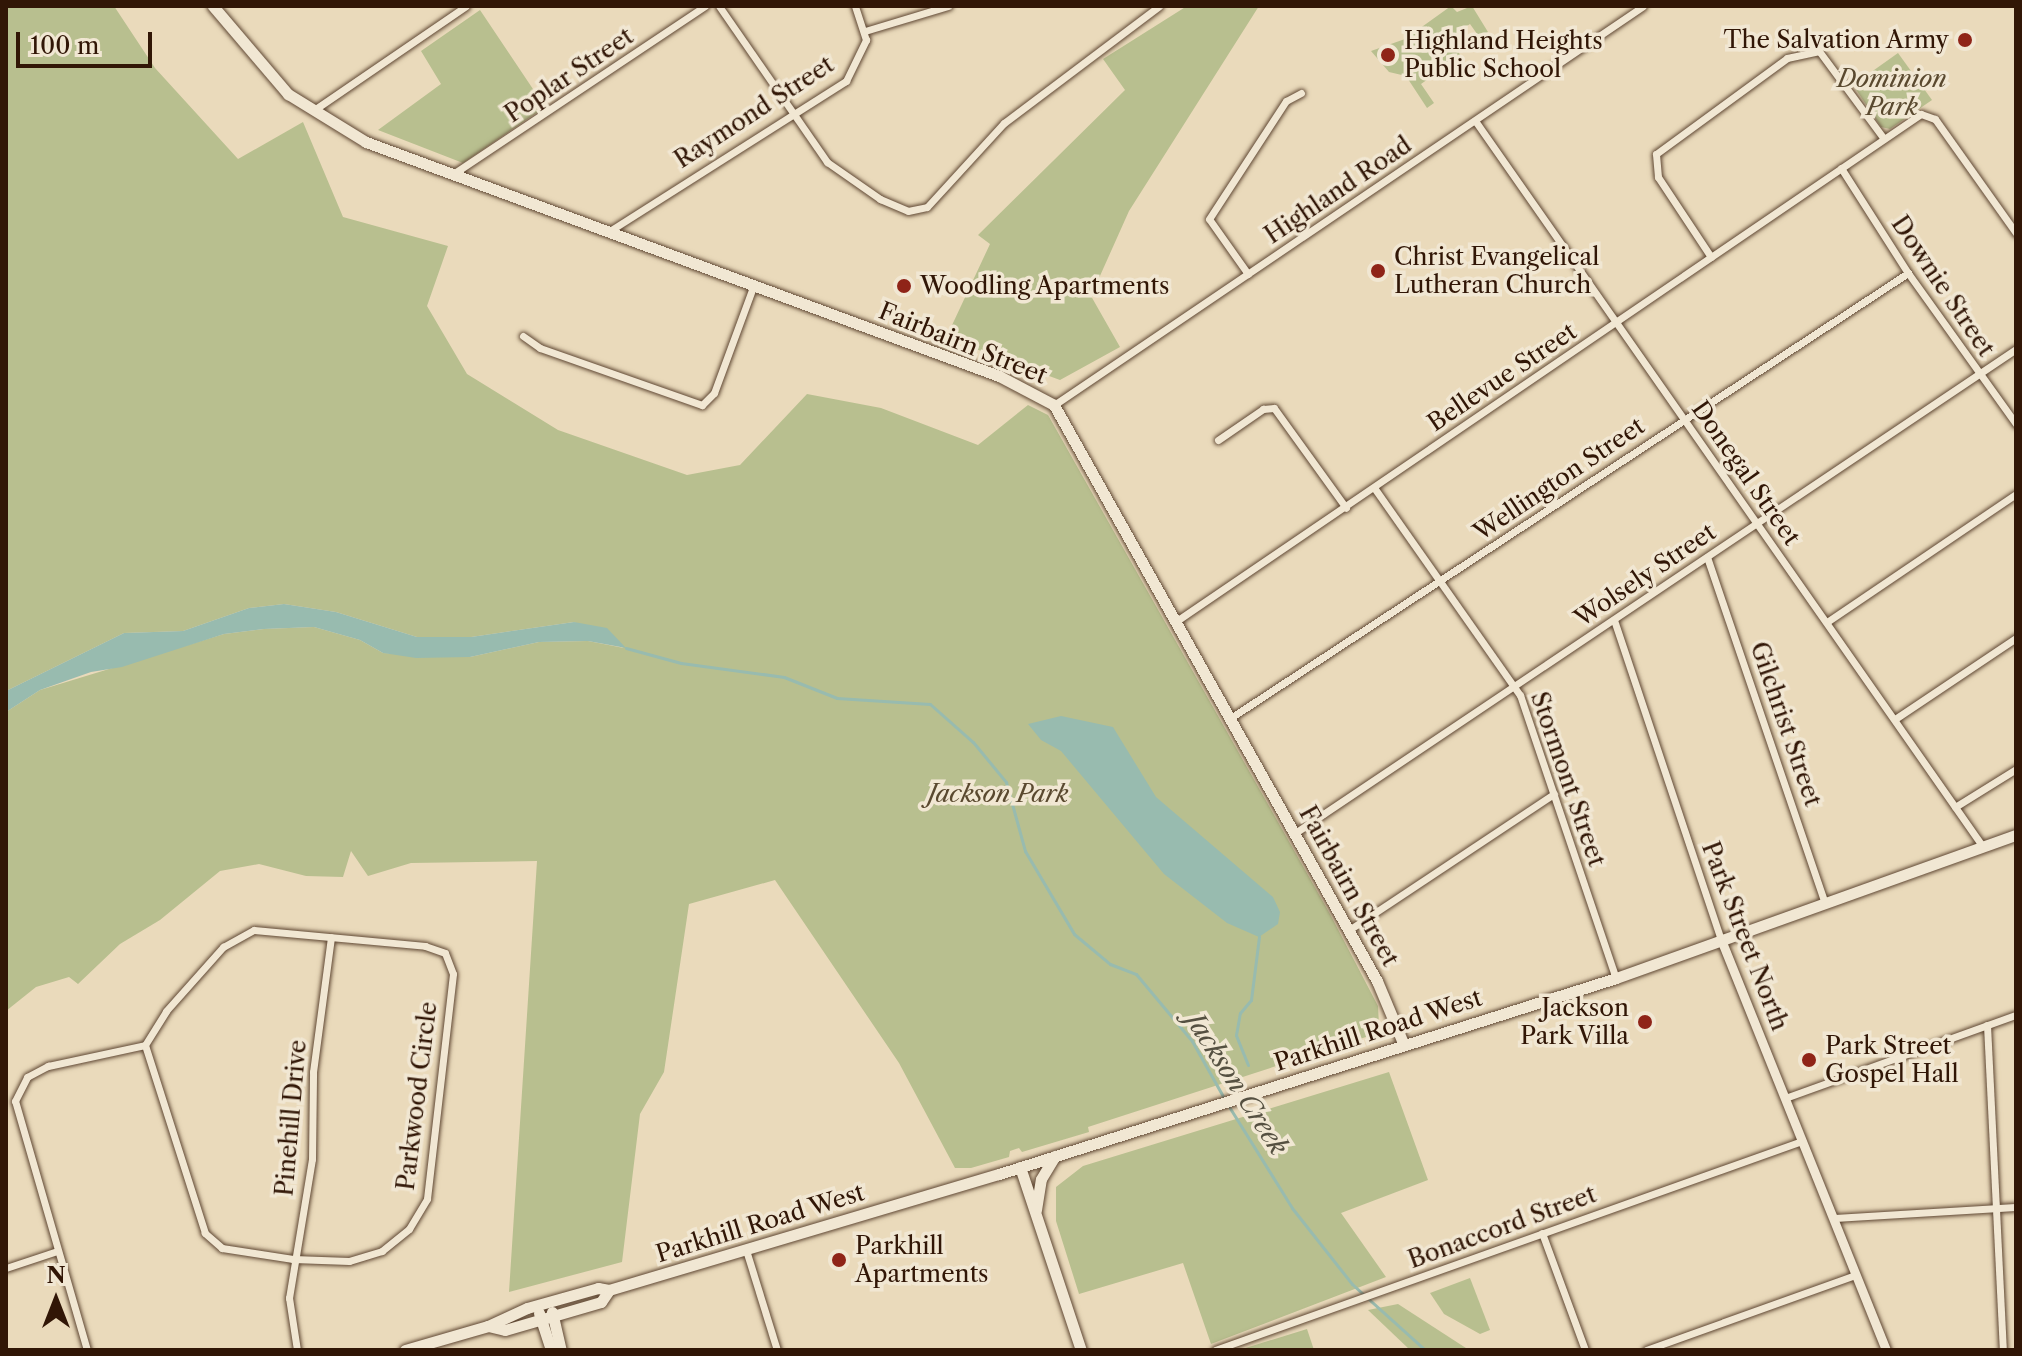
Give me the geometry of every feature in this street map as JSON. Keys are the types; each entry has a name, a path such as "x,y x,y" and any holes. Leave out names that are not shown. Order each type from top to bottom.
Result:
{"main road":[{"name":"Fairbairn Street","path":"213,6 261,67 313,111 366,142 999,376 1054,405 1178,620 1349,930 1403,1043"},
{"name":"Parkhill Road West","path":"405,1350 488,1326 503,1315 549,1301 598,1288 609,1290 1020,1167 1403,1043 1616,978 2016,835"},
{"path":"1035,1215 1041,1179 1055,1156"},
{"path":"1020,1167 1081,1350"},
{"name":"Parkhill Road West","path":"488,1326 505,1330 601,1302 609,1290"},
{"path":"549,1301 547,1317 551,1350"},
{"path":"537,1305 547,1317 561,1350"}],"street":[{"path":"313,111 466,6"},
{"name":"Poplar Street","path":"453,174 705,6"},
{"path":"719,6 827,162 859,186 908,211 927,207 1004,123 1159,6"},
{"path":"855,6 865,31 948,6"},
{"name":"Highland Road","path":"1054,405 1643,6"},
{"name":"Raymond Street","path":"608,232 846,81 860,60 865,31"},
{"path":"1711,257 1658,177 1656,154 1787,58 1819,51 1884,139"},
{"path":"1248,274 1209,219 1286,101 1301,93"},
{"name":"Bellevue Street","path":"1178,620 1375,489 1841,168 1928,112 2016,233"},
{"name":"Donegal Street","path":"1476,122 1983,847"},
{"name":"Downie Street","path":"1841,168 1908,273 2016,424"},
{"name":"Wellington Street","path":"1232,717 1686,422 1908,273"},
{"path":"523,336 540,348 702,405 714,393 753,287"},
{"name":"Wolsely Street","path":"1295,833 2016,349"},
{"path":"1218,440 1263,409 1274,408 1346,508"},
{"name":"Stormont Street","path":"1375,489 1513,686 1554,794 1616,978"},
{"path":"1827,622 2016,494"},
{"name":"Gilchrist Street","path":"1707,557 1825,903"},
{"name":"Park Street North","path":"1614,620 1722,942 1886,1350"},
{"path":"1895,719 2016,638"},
{"path":"1955,807 2016,769"},
{"path":"1349,930 1554,794"},
{"name":"Parkwood Circle","path":"254,930 331,937 425,946 445,953 453,974 427,1199 409,1229 382,1251 349,1261 293,1259 222,1248 205,1233 145,1045 166,1011 223,947 254,930"},
{"name":"Pinehill Drive","path":"297,1350 289,1298 293,1259 312,1159 313,1072 331,937"},
{"path":"1785,1098 2016,1015"},
{"path":"1987,1025 2003,1350"},
{"path":"87,1350 10,1112 27,1077 48,1066 145,1045"},
{"name":"Bonaccord Street","path":"1215,1350 1802,1141"},
{"path":"1834,1218 2016,1207"},
{"path":"1542,1233 1585,1350"},
{"path":"746,1250 777,1350"},
{"path":"6,1268 57,1251"},
{"path":"1646,1350 1856,1275"}],"green space":[{"name":"Jackson Park","path":"6,6 114,6 155,68 238,159 303,122 343,217 448,246 427,306 467,374 558,430 687,475 740,465 807,394 881,408 978,445 1028,405 1048,415 1330,914 1378,1006 1379,1025 1369,1036 1088,1127 1089,1132 1022,1152 1019,1148 1010,1151 1009,1157 971,1168 955,1168 899,1063 775,880 689,904 664,1072 640,1114 622,1262 509,1292 537,861 411,863 368,876 351,851 343,877 306,876 259,864 220,871 160,920 120,944 78,984 69,977 36,987 6,1011 6,712 40,690 224,634 264,629 314,627 360,640 383,653 470,657 539,642 588,641 624,648 574,622 471,637 417,637 336,612 284,604 249,608 183,631 124,633 6,691"},
{"path":"1187,6 1259,6 1129,211 1091,296 1120,347 1060,380 946,338 990,244 978,235 1125,90 1103,59"},
{"path":"1451,6 1457,12 1472,6 1488,32 1480,38 1470,24 1449,38 1461,56 1421,84 1434,103 1427,108 1406,76 1389,72 1371,51 1405,39"},
{"path":"480,10 545,107 463,163 378,130 441,84 421,51"},
{"name":"Dominion Park","path":"1898,53 1932,100 1890,129 1881,127 1853,85"},
{"path":"1389,1072 1428,1180 1341,1213 1386,1277 1211,1344 1183,1263 1079,1294 1056,1221 1056,1187 1083,1166"},
{"path":"1470,1278 1490,1330 1480,1334 1444,1314 1430,1293"},
{"path":"1398,1304 1469,1350 1410,1350 1368,1310"},
{"path":"1307,1329 1314,1350 1239,1350"}],"water":[{"path":"284,604 336,612 417,637 471,637 574,622 607,628 626,648 588,641 539,642 470,657 416,658 383,653 360,640 314,627 264,629 224,634 122,667 91,672 40,690 6,712 6,691 124,633 183,631 249,608"},
{"path":"1061,716 1113,727 1156,797 1273,897 1280,912 1278,924 1259,937 1227,923 1164,874 1061,751 1041,740 1028,724"}],"waterway":[{"name":"Jackson Creek","path":"626,648 681,663 784,677 837,698 930,704 973,742 1006,782 1025,851 1074,934 1110,964 1136,974 1192,1041 1224,1098"},
{"path":"1248,1065 1236,1035 1240,1013 1251,1000 1259,937"},
{"name":"Jackson Creek","path":"1228,1105 1292,1208 1352,1284 1425,1350"}],"place":[{"name":"The Salvation Army","path":"1965,40"},
{"name":"Highland Heights Public School","path":"1388,55"},
{"name":"Christ Evangelical Lutheran Church","path":"1378,271"},
{"name":"Woodling Apartments","path":"904,286"},
{"name":"Jackson Park Villa","path":"1645,1022"},
{"name":"Park Street Gospel Hall","path":"1809,1060"},
{"name":"Parkhill Apartments","path":"839,1260"}]}
